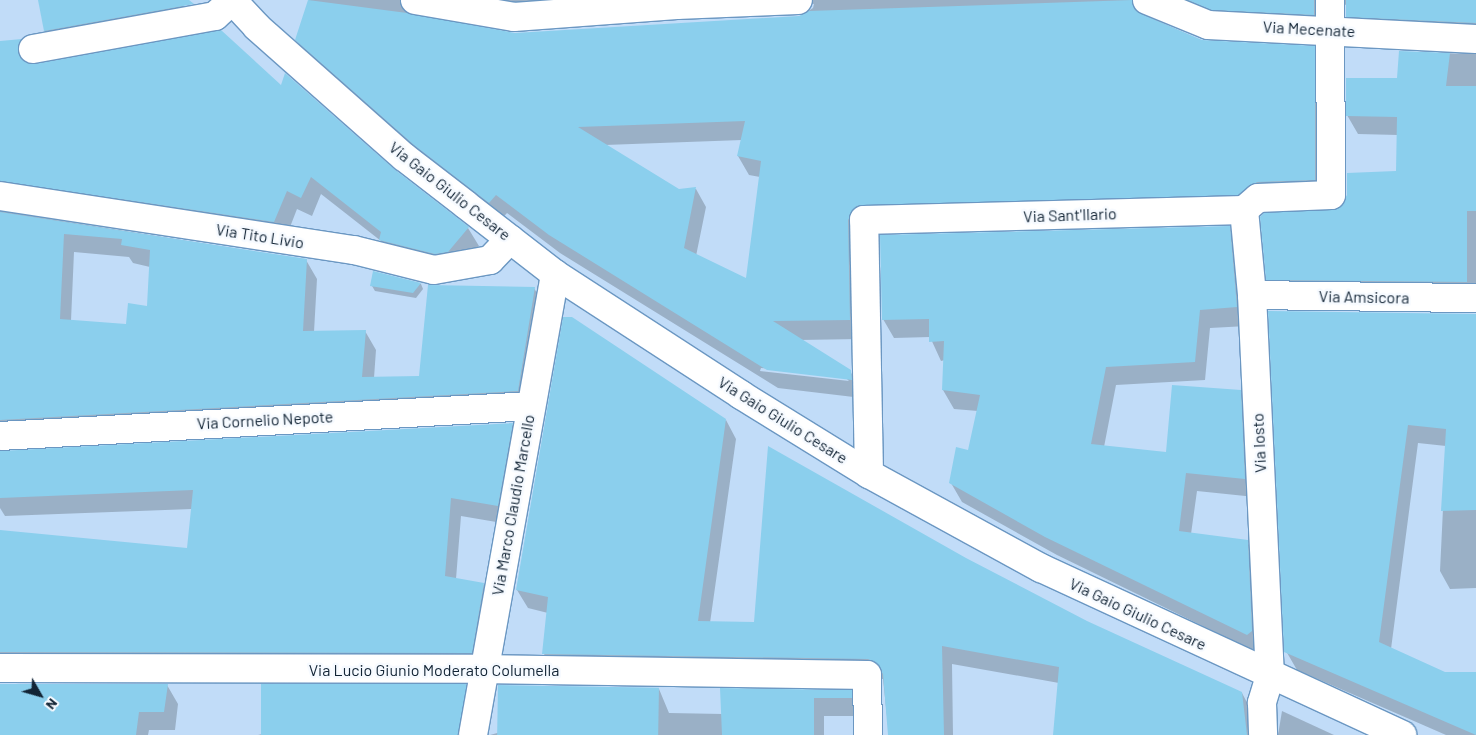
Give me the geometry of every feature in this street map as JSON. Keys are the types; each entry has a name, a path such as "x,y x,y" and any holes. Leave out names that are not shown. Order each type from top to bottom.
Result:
{"street":[{"path":"33,49 215,16 233,0"},
{"name":"Via Gaio Giulio Cesare","path":"233,0 257,27 404,157 555,274 869,474 1041,568 1270,676 1402,735"},
{"path":"414,0 514,17 677,2 798,0"},
{"name":"Via Mecenate","path":"1147,0 1208,25 1476,39"},
{"name":"Via Sant'Ilario","path":"869,474 864,220 1244,210 1258,198 1330,195 1330,0"},
{"name":"Via Tito Livio","path":"0,196 354,250 434,270 490,260 510,239"},
{"name":"Via Iosto","path":"1244,210 1252,296 1270,676 1262,703 1263,735"},
{"name":"Via Marco Claudio Marcello","path":"473,735 555,274"},
{"name":"Via Amsicora","path":"1252,296 1476,298"},
{"name":"Via Cornelio Nepote","path":"0,436 530,406"},
{"name":"Via Lucio Giunio Moderato Columella","path":"0,668 484,669 867,675 868,735"}],"building":[{"path":"38,0 189,0 194,4 44,31"},
{"path":"308,0 407,13 515,33 799,16 809,11 1132,0 1134,9 1141,14 1202,40 1315,46 1315,180 1257,182 1238,195 856,206 848,220 850,320 773,321 851,370 852,380 767,370 549,235 496,195 489,203 414,145 295,40","holes":["745,121 737,156 761,161 746,278 684,248 696,187 679,189 578,127"]},
{"path":"1188,0 1314,0 1314,15 1211,10"},
{"path":"1346,0 1476,0 1476,23 1346,17"},
{"path":"221,30 281,85 285,73 394,169 469,227 448,252 435,254 379,240 381,232 311,177 301,198 287,191 274,222 0,181 0,41 22,39 18,51 21,59 35,64"},
{"path":"1399,51 1450,53 1446,86 1476,86 1476,211 1467,211 1467,282 1266,280 1260,217 1264,213 1339,208 1347,195 1347,173 1396,171 1397,117 1346,116 1346,78 1397,78"},
{"path":"0,212 307,259 303,331 366,330 362,377 419,376 428,285 535,287 518,391 0,420","holes":["64,234 122,239 121,245 150,250 147,306 128,303 126,324 60,319"]},
{"path":"1230,226 1237,307 1200,310 1195,362 1106,367 1091,444 1166,452 1172,385 1241,390 1245,479 1186,473 1179,531 1248,540 1252,631 1247,635 1045,537 949,483 956,447 968,450 980,395 942,390 944,341 929,342 929,319 882,320 880,235"},
{"path":"373,271 421,283 413,293 370,286"},
{"path":"1268,311 1476,314 1476,510 1441,511 1446,429 1408,425 1379,642 1445,672 1476,672 1476,735 1284,652"},
{"path":"563,317 572,317 726,419 698,621 754,622 768,446 966,558 1087,621 1242,692 1247,735 1053,735 1059,667 942,646 944,735 888,735 883,674 875,662 868,659 542,654 548,597 516,590"},
{"path":"513,423 498,506 451,498 445,576 484,583 472,653 0,652 0,530 187,548 193,490 0,498 0,451"},
{"path":"0,684 168,684 164,712 139,712 136,735 0,735"},
{"path":"261,684 466,684 466,735 261,735"},
{"path":"498,685 659,688 658,735 497,735"},
{"path":"720,688 852,690 852,698 814,698 814,735 722,735"}]}
